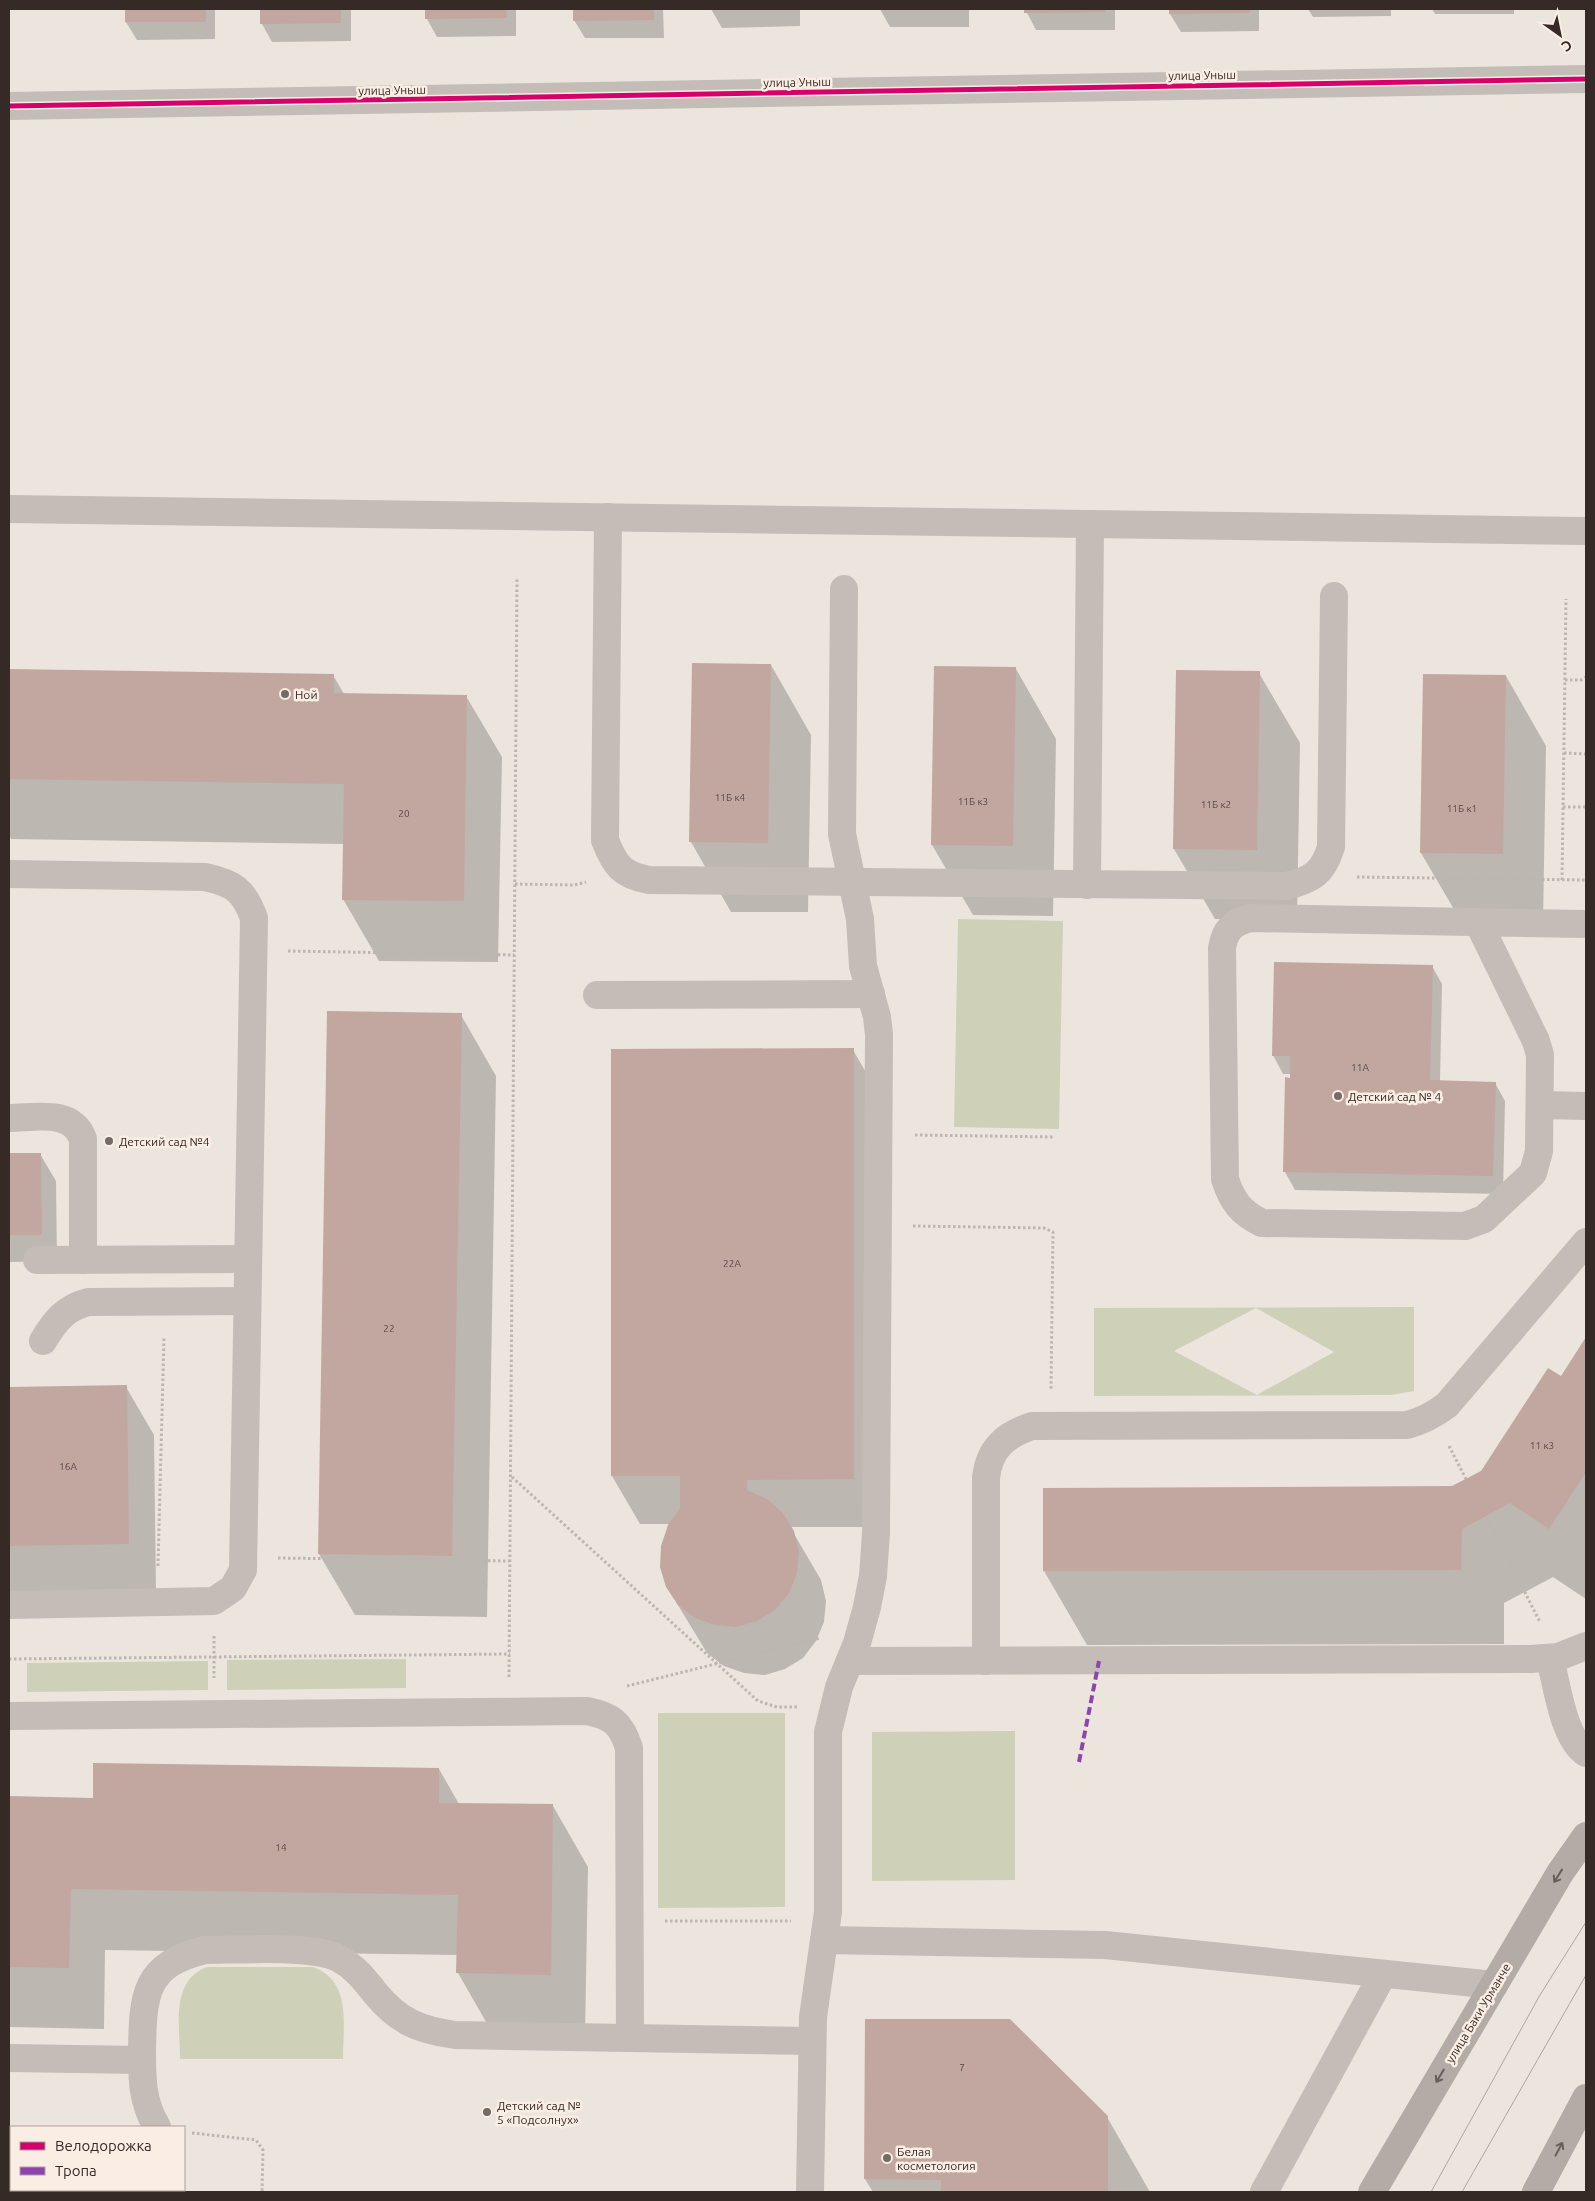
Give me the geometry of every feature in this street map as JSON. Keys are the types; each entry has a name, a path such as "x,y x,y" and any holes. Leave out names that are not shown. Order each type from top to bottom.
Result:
{"main road":[{"name":"улица Баки Урманче","path":"1372,2192 1560,1873 1586,1836"},
{"path":"1536,2192 1586,2098"}],"street":[{"name":"улица Уныш","path":"9,106 1586,79"},
{"path":"9,509 1586,531"},
{"path":"608,518 605,840 612,859 622,870 635,878 649,880 1286,886 1304,882 1322,868 1331,847 1334,596"},
{"path":"1086,885 1090,524"},
{"path":"810,2192 812,2041 815,1999 825,1931 828,1732 833,1707 862,1628 873,1576 876,1533 879,1034 863,966 860,919 844,848 842,820 844,589"},
{"path":"9,874 205,877 225,881 239,890 248,902 254,918 242,1570 238,1581 225,1595 214,1601 9,1605"},
{"path":"1478,922 1536,1041 1541,1064 1539,1151 1533,1173 1484,1218 1472,1225 1262,1223 1249,1217 1230,1195 1225,1179 1222,948 1224,937 1230,927 1237,921 1250,918 1478,922 1586,924"},
{"path":"597,995 871,994"},
{"path":"1540,1105 1586,1106"},
{"path":"9,1118 62,1117 73,1123 80,1131 82,1139 83,1260"},
{"path":"986,1661 987,1466 993,1452 1001,1441 1015,1432 1032,1426 1397,1425 1416,1423 1433,1415 1450,1401 1469,1376 1586,1242"},
{"path":"37,1260 248,1259"},
{"path":"43,1340 56,1320 70,1308 88,1302 247,1300"},
{"path":"850,1661 1554,1658 1586,1646"},
{"path":"1554,1658 1569,1731 1577,1744 1586,1753"},
{"path":"9,1716 587,1710 605,1715 624,1733 629,1748 630,2038"},
{"path":"825,1931 1105,1945 1494,1985"},
{"path":"158,2126 144,2097 142,2060 143,2008 148,1990 157,1975 169,1964 187,1954 205,1950 321,1952 350,1965 363,1976 391,2011 427,2031 455,2035 812,2041"},
{"path":"1264,2192 1383,1974"},
{"path":"9,2058 142,2060"}],"path":[{"path":"509,1711 517,578"},
{"path":"1562,880 1566,599"},
{"path":"1565,680 1581,680 1586,677"},
{"path":"1564,753 1586,754"},
{"path":"1563,807 1586,807"},
{"path":"515,884 574,885 622,870"},
{"path":"1313,876 1586,880"},
{"path":"253,951 514,955"},
{"path":"878,1134 1055,1137"},
{"path":"878,1225 1044,1228 1053,1232 1050,1426"},
{"path":"157,1603 164,1301"},
{"path":"511,1476 717,1664 764,1704 777,1707 833,1707"},
{"path":"1486,1516 1554,1658"},
{"path":"243,1558 510,1561"},
{"path":"214,1601 214,1714"},
{"path":"622,1687 862,1628"},
{"path":"9,1659 510,1654"},
{"path":"630,1921 825,1931"},
{"path":"185,2132 256,2140 263,2150 262,2192"}],"green space":[{"path":"958,919 1063,921 1059,1129 954,1127"},
{"path":"1414,1307 1414,1391 1391,1395 1094,1396 1094,1308","holes":["1256,1308 1334,1352 1257,1395 1174,1351"]},
{"path":"406,1659 406,1688 227,1690 227,1660"},
{"path":"208,1661 208,1690 27,1692 27,1663"},
{"path":"658,1713 785,1713 785,1907 658,1908"},
{"path":"1015,1731 1015,1880 872,1881 872,1732"},
{"path":"207,1967 313,1967 325,1974 334,1982 340,1993 343,2006 343,2059 180,2059 179,2019 182,1994 187,1983 195,1974"}],"building":[{"path":"125,9 206,9 206,22 125,22"},
{"path":"260,9 341,9 341,23 260,24"},
{"path":"425,9 506,9 507,18 425,19"},
{"path":"573,9 654,9 654,20 573,21"},
{"path":"1024,9 1105,9 1105,12 1024,13"},
{"path":"1169,9 1250,9 1250,13 1169,14"},
{"path":"692,663 771,664 768,843 689,842"},
{"path":"934,666 1016,667 1013,846 931,845"},
{"path":"9,669 334,674 334,693 467,695 464,901 342,900 344,784 9,779"},
{"path":"1176,670 1260,671 1257,850 1173,849"},
{"path":"1423,674 1506,675 1503,854 1420,853"},
{"path":"1274,962 1433,965 1430,1080 1496,1082 1493,1176 1283,1172 1285,1077 1290,1078 1290,1056 1272,1056"},
{"path":"327,1011 462,1013 452,1556 318,1554"},
{"path":"854,1048 854,1479 747,1480 747,1490 767,1499 783,1513 794,1531 799,1552 797,1573 789,1593 775,1610 757,1621 736,1627 715,1625 695,1618 678,1605 666,1587 660,1567 661,1546 668,1525 680,1508 680,1476 611,1476 611,1049"},
{"path":"9,1153 41,1153 42,1235 9,1235"},
{"path":"1586,1337 1586,1472 1549,1529 1510,1503 1462,1529 1461,1570 1043,1571 1043,1488 1452,1486 1481,1471 1548,1368 1561,1376"},
{"path":"127,1385 129,1544 9,1546 9,1387"},
{"path":"93,1763 439,1768 439,1803 553,1804 551,1975 456,1973 458,1895 71,1889 69,1968 9,1967 9,1796 93,1798"},
{"path":"865,2019 1010,2019 1108,2116 1108,2192 941,2192 941,2180 864,2179"},
{"path":"9,2146 10,2191 95,2191 95,2192 9,2192"}],"tram line":[{"path":"1431,2192 1540,1995 1586,1922"},
{"path":"1462,2192 1586,1975"}],"marked path":[{"path":"1079,1762 1099,1661"}],"cycle path":[{"path":"9,106 1586,79"}],"place":[{"name":"Ной","path":"285,694"},
{"name":"Детский сад № 4","path":"1338,1096"},
{"name":"Детский сад №4","path":"109,1141"},
{"name":"Детский сад № 5 «Подсолнух»","path":"487,2112"},
{"name":"Белая косметология","path":"887,2158"}]}
